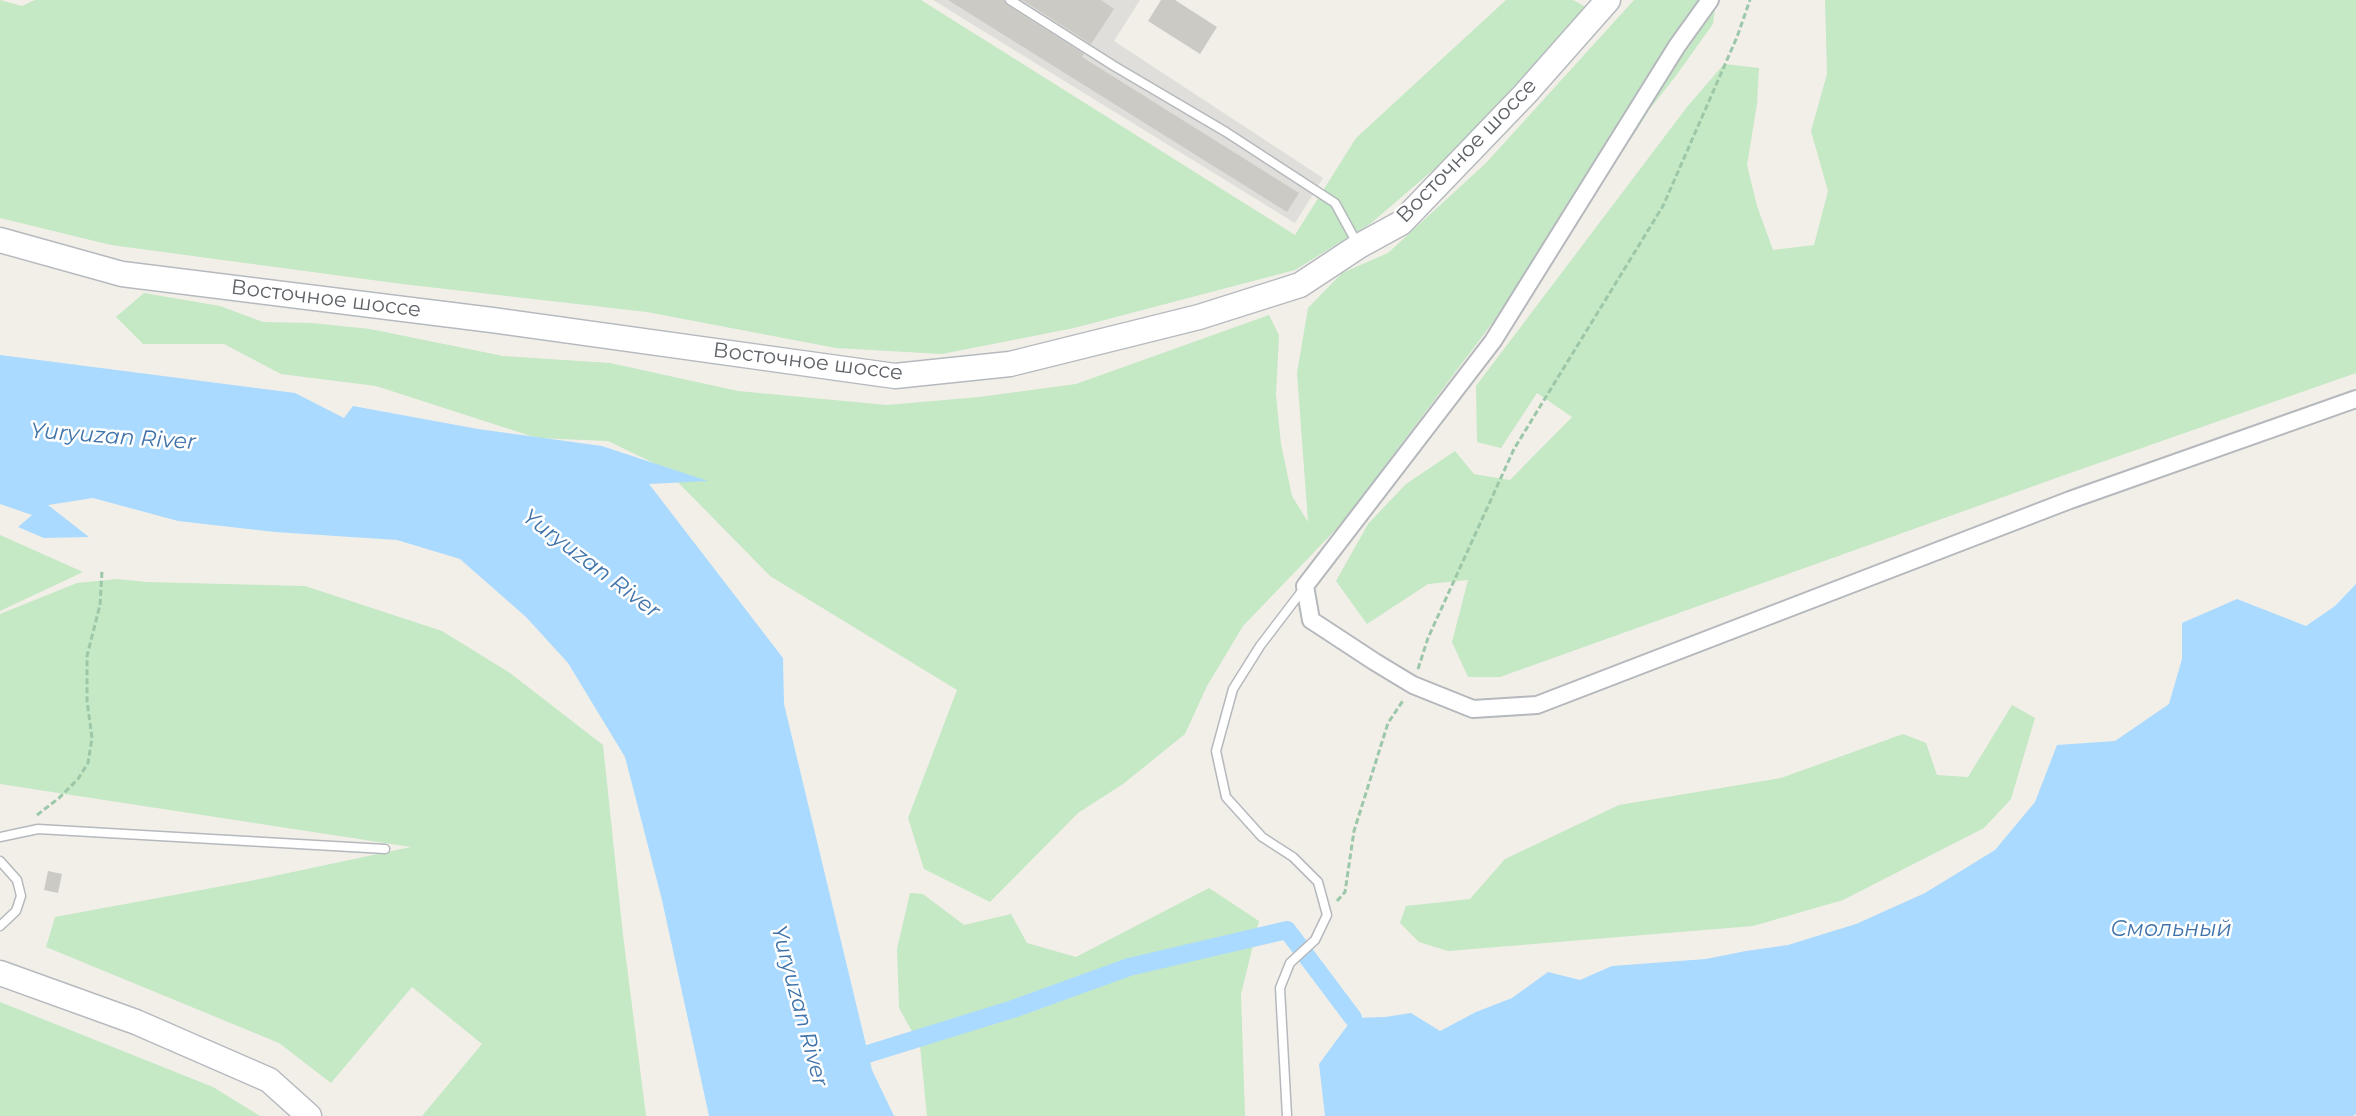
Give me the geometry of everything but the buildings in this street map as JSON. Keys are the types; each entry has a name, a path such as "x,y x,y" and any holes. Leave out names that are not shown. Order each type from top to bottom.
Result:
{"main road":[{"name":"Восточное шоссе","path":"0,240 122,274 492,320 895,376 1010,364 1199,318 1300,285 1359,246 1401,223 1525,94 1608,0"},
{"path":"0,973 136,1022 269,1080 309,1116"}],"street":[{"path":"1710,0 1677,46 1493,341 1305,586 1311,620 1413,685 1473,709 1537,705 2070,500 2356,399"}],"lane":[{"path":"1010,0 1114,66 1226,132 1335,203 1359,246"},
{"path":"1287,1116 1280,988 1290,963 1315,940 1327,915 1318,882 1293,856 1262,837 1226,797 1216,751 1233,689 1260,646 1305,586"},
{"path":"0,837 38,829 385,849"},
{"path":"0,861 17,880 21,896 16,911 0,926"}],"path":[{"path":"1327,915 1344,892 1354,831 1388,723 1413,685 1428,638 1514,449 1663,206 1737,37 1750,0"},
{"path":"22,833 36,816 78,779 88,763 92,738 87,701 87,656 100,604 102,572"}],"shaded area":[{"path":"933,0 1140,0 1114,41 1323,178 1295,223"}],"green space":[{"path":"0,0 22,6 35,0 921,0 1295,235 1356,138 1506,0 1573,0 1586,7 1446,159 1370,224 1295,270 1074,328 942,354 836,348 647,312 402,284 111,245 0,218"},
{"path":"1634,0 1716,0 1713,24 1649,110 1635,133 1524,275 1496,318 1342,523 1243,626 1207,686 1185,734 1123,784 1078,813 990,902 924,869 908,818 957,690 770,576 664,468 608,441 537,438 376,386 281,374 224,344 143,344 116,317 144,293 220,306 263,322 312,323 370,329 503,356 610,363 738,391 887,405 979,397 1076,384 1269,315 1279,335 1276,395 1281,444 1292,496 1308,522 1297,373 1308,308 1342,273 1388,253 1486,163"},
{"path":"1825,0 2356,0 2356,373 1500,677 1468,677 1452,642 1468,580 1428,584 1367,624 1336,581 1368,524 1406,484 1455,451 1474,474 1510,480 1572,417 1537,393 1501,448 1477,442 1476,386 1687,107 1724,64 1759,68 1757,104 1747,165 1757,206 1773,250 1814,245 1828,191 1811,131 1827,74"},
{"path":"0,535 83,572 0,611"},
{"path":"117,579 146,582 305,586 442,631 510,673 603,745 623,935 646,1116 422,1116 482,1044 412,987 331,1083 279,1043 46,947 55,917 255,880 411,847 0,784 0,614 77,583"},
{"path":"2012,705 2035,718 2011,799 1984,828 1843,900 1753,926 1448,951 1419,942 1400,923 1406,906 1470,899 1505,859 1619,805 1781,778 1903,734 1926,743 1937,775 1968,777"},
{"path":"1209,888 1259,921 1241,994 1245,1116 927,1116 920,1046 899,1008 897,949 910,893 923,894 964,925 1011,914 1027,943 1076,957"},
{"path":"0,1002 213,1087 260,1116 0,1116"}],"water":[{"name":"Yuryuzan River","path":"0,355 295,393 344,418 353,406 478,429 602,446 708,481 649,484 783,658 784,704 872,1070 894,1116 709,1116 662,900 625,757 568,663 526,617 460,559 397,540 275,532 178,521 93,498 48,505 89,537 44,538 18,527 32,515 0,504"},
{"name":"Смольный","path":"2356,584 2356,1114 2353,1116 1325,1116 1319,1064 1353,1018 1411,1013 1440,1031 1476,1012 1512,998 1548,972 1580,980 1612,966 1706,959 1788,945 1856,924 1925,893 1995,850 2035,802 2057,745 2115,741 2169,704 2182,659 2182,623 2237,599 2306,626 2335,606"}],"waterway":[{"path":"845,1061 1013,1009 1129,967 1287,930 1353,1018"}]}
